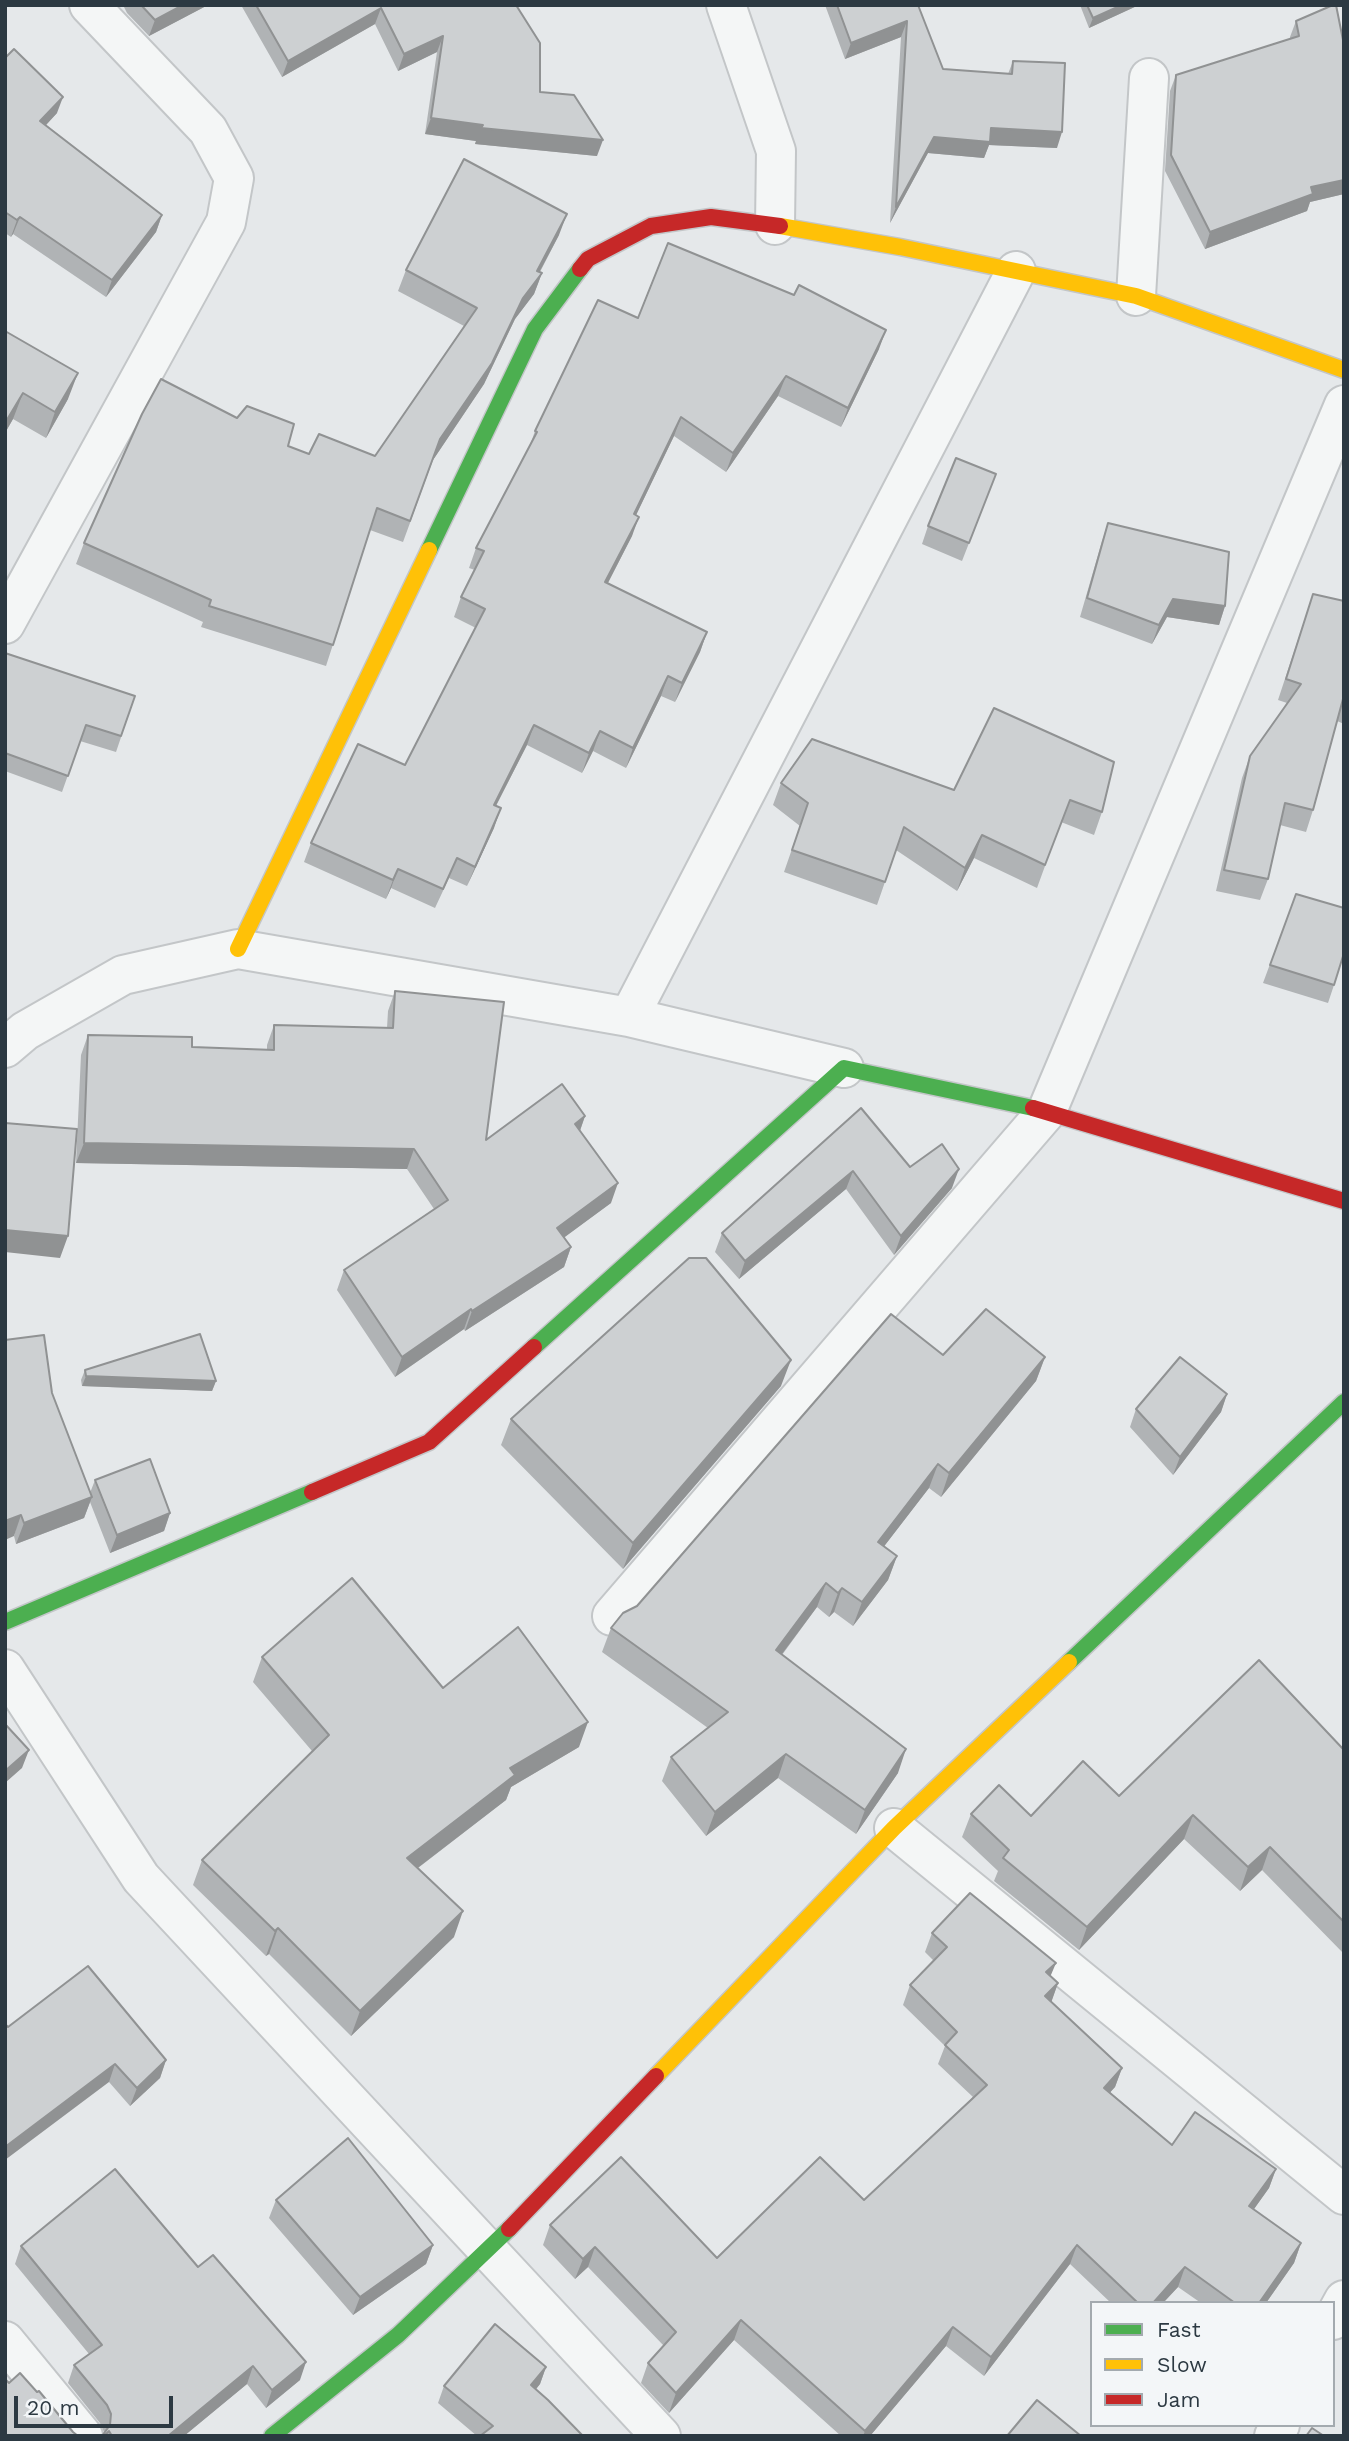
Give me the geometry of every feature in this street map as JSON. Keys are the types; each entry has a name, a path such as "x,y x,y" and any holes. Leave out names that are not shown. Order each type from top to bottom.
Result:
{"street":[{"path":"726,5 776,151 775,225"},
{"path":"5,624 226,222 234,178 208,130 94,7"},
{"path":"1136,296 1149,78"},
{"path":"238,949 535,329 588,259 651,226 712,217 775,225 1016,271 1136,296 1344,370"},
{"path":"629,1017 1016,271"},
{"path":"612,1616 1047,1111 1344,405"},
{"path":"5,1048 26,1031 123,975 238,949 629,1017 844,1068 1047,1111 1344,1201"},
{"path":"5,1622 429,1442 844,1068"},
{"path":"272,2436 398,2335 487,2251 894,1828 1344,1402"},
{"path":"5,1669 141,1878 661,2436"},
{"path":"894,1828 1344,2195"},
{"path":"1335,2316 1344,2300"},
{"path":"11,2361 83,2436"}],"building":[{"path":"141,5 183,5 155,20"},
{"path":"256,5 516,5 540,43 540,92 574,95 603,140 481,128 483,125 431,118 443,36 404,54 381,8 288,61"},
{"path":"837,5 918,5 943,69 1012,74 1013,61 1065,63 1062,132 991,128 990,142 934,137 896,207 907,21 851,43"},
{"path":"1087,5 1122,5 1093,18"},
{"path":"1336,5 1344,45 1344,180 1311,187 1313,194 1210,232 1171,155 1176,75 1299,36 1296,21"},
{"path":"14,49 63,97 40,121 162,215 112,280 20,217 17,220 5,212 5,58"},
{"path":"464,159 567,214 537,271 542,273 523,298 492,363 440,439 410,521 377,508 333,645 209,606 211,600 84,543 142,414 161,379 237,418 247,406 294,424 288,446 309,454 319,434 375,456 477,308 406,270"},
{"path":"668,243 794,295 799,285 886,330 848,408 786,376 733,453 681,417 634,514 639,517 605,582 707,632 682,683 668,676 633,748 600,731 589,753 534,725 494,805 501,808 475,867 457,858 443,889 398,869 393,880 311,843 358,744 405,765 485,609 461,597 484,551 476,548 537,432 535,431 598,300 638,318"},
{"path":"5,331 78,373 55,412 23,393 5,423"},
{"path":"956,458 996,474 969,543 928,526"},
{"path":"1108,523 1229,552 1225,606 1173,599 1159,625 1087,598"},
{"path":"1313,594 1344,601 1344,700 1313,810 1285,803 1268,879 1224,870 1250,756 1301,684 1286,679"},
{"path":"5,653 135,696 121,736 86,725 68,776 5,753"},
{"path":"994,708 1114,762 1102,812 1070,800 1045,865 982,835 965,868 904,827 885,882 792,850 808,803 781,783 812,739 954,790"},
{"path":"1296,894 1344,908 1344,953 1334,985 1270,965"},
{"path":"395,991 504,1002 486,1140 562,1084 585,1116 575,1124 618,1183 557,1228 571,1247 472,1311 471,1309 402,1357 344,1270 448,1200 414,1149 84,1143 88,1035 192,1037 192,1047 274,1050 274,1025 393,1028"},
{"path":"861,1108 910,1167 942,1144 959,1169 901,1236 853,1171 745,1261 722,1233"},
{"path":"5,1123 77,1129 68,1236 5,1230"},
{"path":"689,1258 706,1258 791,1360 633,1543 511,1419"},
{"path":"986,1309 1045,1357 949,1473 938,1464 878,1542 897,1556 862,1602 842,1588 838,1593 826,1583 776,1650 906,1749 865,1810 786,1754 715,1812 671,1757 728,1712 611,1628 623,1613 637,1606 891,1314 943,1355"},
{"path":"200,1334 216,1381 86,1376 85,1370"},
{"path":"44,1335 52,1393 92,1497 24,1523 21,1515 5,1521 5,1340"},
{"path":"1180,1357 1227,1394 1180,1457 1136,1409"},
{"path":"150,1459 170,1513 117,1535 95,1480"},
{"path":"352,1578 443,1688 518,1627 588,1722 510,1768 515,1775 407,1858 463,1911 360,2011 278,1928 275,1931 202,1860 329,1735 262,1657"},
{"path":"1259,1660 1344,1750 1344,1922 1270,1847 1248,1867 1193,1815 1087,1927 1003,1858 1009,1850 971,1814 999,1785 1031,1816 1083,1761 1119,1796"},
{"path":"5,1724 29,1750 5,1771"},
{"path":"970,1893 1056,1963 1046,1972 1058,1983 1045,1996 1122,2068 1104,2088 1172,2145 1195,2112 1276,2169 1249,2206 1301,2243 1260,2301 1232,2301 1185,2267 1155,2301 1136,2301 1077,2245 991,2357 953,2327 865,2431 741,2320 676,2393 648,2363 676,2332 595,2247 583,2259 550,2225 621,2157 717,2258 820,2157 864,2200 987,2085 945,2045 957,2032 910,1985 947,1947 932,1933"},
{"path":"88,1966 166,2060 137,2088 115,2064 5,2147 5,2024 8,2027"},
{"path":"348,2138 433,2245 360,2297 276,2200"},
{"path":"115,2169 198,2267 213,2255 306,2362 272,2390 253,2366 168,2436 112,2436 109,2431 102,2436 110,2425 111,2414 107,2405 74,2365 102,2345 21,2246"},
{"path":"495,2324 546,2367 531,2385 583,2436 480,2436 493,2426 444,2386"},
{"path":"20,2373 78,2436 5,2436 5,2379 9,2383"},
{"path":"1037,2400 1081,2436 1007,2436"},
{"path":"1312,2428 1324,2436 1306,2436"}],"traffic: fast":[{"path":"429,550 535,329 580,269"},
{"path":"534,1347 844,1068 1033,1108"},
{"path":"1069,1662 1344,1402"},
{"path":"5,1622 312,1492"},
{"path":"272,2436 398,2335 509,2229"}],"traffic: slow":[{"path":"780,226 900,247 1136,296 1344,370"},
{"path":"238,949 429,550"},
{"path":"656,2076 894,1828 1069,1662"}],"traffic: jam":[{"path":"580,269 588,259 651,226 711,217 780,226"},
{"path":"1033,1108 1344,1201"},
{"path":"312,1492 429,1442 534,1347"},
{"path":"509,2229 656,2076"}]}
